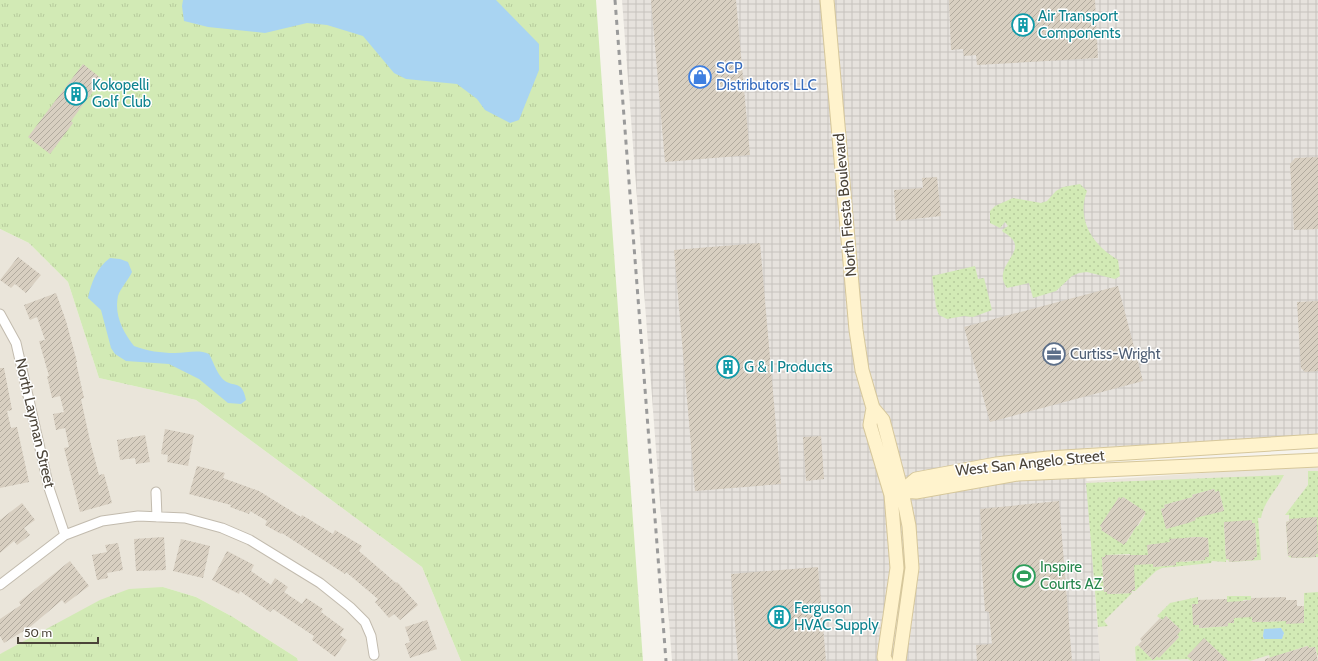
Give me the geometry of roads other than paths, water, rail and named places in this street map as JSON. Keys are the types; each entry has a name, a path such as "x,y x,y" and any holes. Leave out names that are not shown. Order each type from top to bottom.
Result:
{"street":[{"name":"North Fiesta Boulevard","path":"827,0 856,330 862,370 873,408 883,420 896,493 897,568 884,657 886,661"},
{"name":"North Layman Street","path":"0,314 16,343 49,488 65,535"},
{"name":"West San Angelo Street","path":"896,493 916,479 996,464 1048,458 1318,441"},
{"name":"West San Angelo Street","path":"896,493 916,492 1018,474 1318,460"},
{"path":"156,492 157,517"},
{"name":"North Fiesta Boulevard","path":"896,493 909,526 912,568 899,661"},
{"path":"0,585 65,535 102,521 138,516 185,518 222,528 250,540 320,583 350,607 365,622 371,636 374,655"}],"water":[{"path":"183,0 496,0 539,44 539,70 519,120 510,123 485,110 477,99 457,84 406,79 394,73 363,36 327,25 307,23 265,33 208,27 184,21 182,6"},
{"path":"110,258 128,262 132,272 119,293 117,310 120,323 134,346 159,352 175,353 197,351 209,354 221,377 229,383 239,386 244,393 246,400 241,404 228,403 199,379 169,364 126,361 115,354 111,348 101,310 88,298 95,276 105,262"},
{"path":"1281,628 1284,633 1282,639 1264,639 1264,629"}],"railway":[{"path":"615,0 666,661"}],"place":[{"name":"Air Transport Components","path":"1023,25"},
{"name":"SCP Distributors LLC","path":"700,77"},
{"name":"Kokopelli Golf Club","path":"76,94"},
{"name":"Curtiss-Wright","path":"1054,354"},
{"name":"G & I Products","path":"728,367"},
{"name":"Inspire Courts AZ","path":"1024,576"},
{"name":"Ferguson HVAC Supply","path":"779,617"}]}
